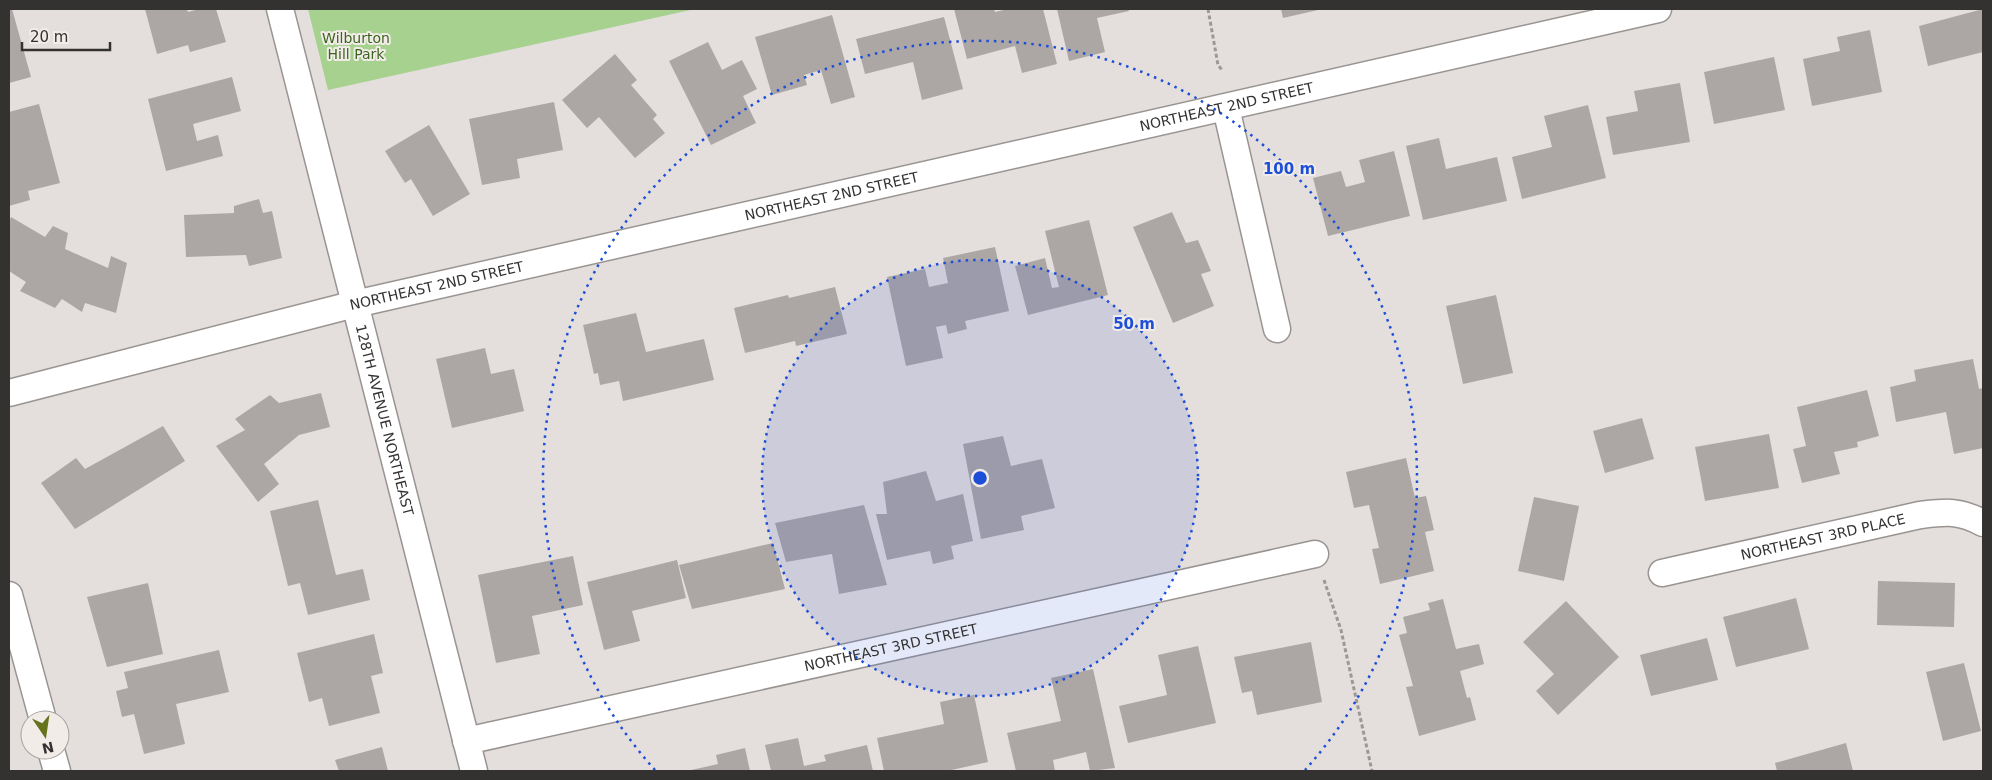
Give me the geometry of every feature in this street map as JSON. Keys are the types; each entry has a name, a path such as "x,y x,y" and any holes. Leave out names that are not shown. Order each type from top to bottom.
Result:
{"street":[{"name":"128TH AVENUE NORTHEAST","path":"280,9 474,771"},
{"name":"NORTHEAST 2ND STREET","path":"9,393 355,304 1658,9"},
{"path":"1226,108 1277,329"},
{"name":"NORTHEAST 3RD PLACE","path":"1662,573 1945,512 1964,514 1983,523"},
{"name":"NORTHEAST 3RD STREET","path":"466,741 1315,554"},
{"path":"9,595 40,710"}],"path":[{"path":"1208,9 1218,65 1222,70"},
{"path":"1315,554 1341,630 1372,771"}],"green space":[{"name":"Wilburton Hill Park","path":"308,9 695,9 328,90"}],"building":[{"path":"9,9 12,9 31,77 9,83"},
{"path":"145,9 187,9 188,12 199,9 216,9 226,42 190,52 188,45 157,54"},
{"path":"954,9 994,9 995,12 1008,9 1043,9 1057,64 1022,73 1015,46 967,59"},
{"path":"1057,9 1128,9 1129,11 1097,18 1105,52 1069,61"},
{"path":"1281,9 1317,9 1318,10 1283,18"},
{"path":"1983,9 1983,52 1928,66 1919,26"},
{"path":"832,15 855,97 831,104 821,70 804,75 807,85 772,95 755,37"},
{"path":"944,17 963,89 922,100 913,62 865,74 856,39"},
{"path":"1870,30 1882,92 1812,106 1803,59 1840,51 1837,37"},
{"path":"708,42 722,70 742,60 757,89 743,96 756,123 711,145 669,61"},
{"path":"615,54 637,80 631,85 657,115 653,119 665,133 635,158 599,117 587,128 562,100"},
{"path":"1774,57 1785,110 1714,124 1704,72"},
{"path":"232,77 241,111 193,124 197,141 218,135 223,156 166,171 148,99"},
{"path":"1680,83 1690,142 1613,155 1606,117 1638,111 1634,91"},
{"path":"554,102 563,150 517,159 520,178 482,185 469,119"},
{"path":"39,104 60,183 28,191 30,200 9,206 9,112"},
{"path":"1588,105 1606,178 1522,199 1512,157 1552,147 1544,116"},
{"path":"429,125 470,194 433,216 411,179 405,183 385,151"},
{"path":"1439,138 1446,169 1497,157 1507,201 1423,220 1406,146"},
{"path":"1394,151 1410,216 1328,236 1313,178 1341,171 1346,187 1365,182 1359,160"},
{"path":"259,199 263,213 272,211 282,258 249,266 246,255 186,257 184,215 234,213 234,206"},
{"path":"1172,212 1186,243 1198,240 1211,271 1201,274 1214,306 1173,323 1133,227"},
{"path":"11,217 45,237 53,226 68,233 65,249 108,268 111,256 127,263 116,313 85,303 82,312 62,299 55,308 20,291 26,282 9,271 9,222"},
{"path":"1089,220 1108,295 1028,315 1015,266 1045,258 1052,288 1059,287 1045,231"},
{"path":"995,247 1009,311 965,321 967,329 948,334 946,325 936,327 943,358 906,366 887,277 925,269 929,287 948,283 943,258"},
{"path":"835,287 847,334 796,346 795,341 745,353 734,308 788,295 789,298"},
{"path":"1496,295 1513,373 1463,384 1446,306"},
{"path":"636,313 646,352 704,339 714,380 623,401 619,381 600,385 598,373 594,374 583,325"},
{"path":"485,348 491,374 514,369 524,411 452,428 436,359"},
{"path":"1973,359 1979,389 1983,388 1983,448 1954,454 1946,412 1896,422 1890,387 1916,381 1914,370"},
{"path":"1867,390 1879,436 1857,442 1858,447 1834,452 1840,474 1802,483 1793,449 1806,446 1797,407"},
{"path":"321,393 330,427 299,435 264,464 279,484 258,502 216,446 245,430 235,419 270,395 279,403"},
{"path":"1642,418 1654,459 1605,473 1593,431"},
{"path":"163,426 185,461 75,529 41,483 76,458 85,469"},
{"path":"1769,434 1779,488 1705,501 1695,447"},
{"path":"1003,436 1011,466 1042,459 1055,508 1021,516 1024,530 981,539 963,444"},
{"path":"1406,458 1415,498 1426,496 1434,530 1425,532 1434,571 1380,584 1372,549 1379,548 1369,505 1354,508 1346,472"},
{"path":"926,471 936,501 963,494 973,541 951,546 954,559 933,564 930,551 887,560 876,514 887,514 883,482"},
{"path":"1534,497 1579,506 1564,581 1518,571"},
{"path":"318,500 336,575 363,569 370,600 308,615 300,583 288,586 270,511"},
{"path":"864,505 887,585 839,594 832,554 786,562 775,523"},
{"path":"773,543 785,589 692,609 679,565"},
{"path":"573,556 583,605 532,616 540,654 496,663 478,575"},
{"path":"677,560 686,598 632,611 640,641 604,650 587,582"},
{"path":"1878,581 1955,583 1954,627 1877,625"},
{"path":"148,583 163,654 107,667 87,597"},
{"path":"1796,598 1809,649 1736,667 1723,617"},
{"path":"1443,599 1456,649 1479,644 1484,664 1460,671 1467,698 1470,697 1476,720 1419,736 1406,687 1413,686 1399,635 1407,633 1403,617 1430,610 1428,603"},
{"path":"1566,601 1619,657 1558,715 1536,691 1554,674 1523,642"},
{"path":"374,634 383,673 371,676 380,713 329,726 322,698 309,702 297,653"},
{"path":"1707,638 1718,680 1651,696 1640,655"},
{"path":"1311,642 1322,702 1257,715 1252,691 1242,693 1234,657"},
{"path":"1198,646 1216,723 1128,743 1119,706 1167,695 1158,655"},
{"path":"219,650 229,692 176,704 185,744 144,754 134,714 122,717 116,691 128,688 124,672"},
{"path":"1964,663 1981,731 1943,741 1926,672"},
{"path":"1093,669 1115,768 1090,771 1086,752 1053,760 1055,771 1016,771 1007,733 1061,721 1051,678"},
{"path":"974,695 988,762 947,771 884,771 877,738 944,724 940,702"},
{"path":"798,738 804,766 826,761 824,755 867,745 873,771 771,771 765,745"},
{"path":"1846,743 1853,771 1777,771 1775,763"},
{"path":"382,747 388,771 339,771 335,760"},
{"path":"745,748 750,771 687,771 718,764 716,755"}]}
